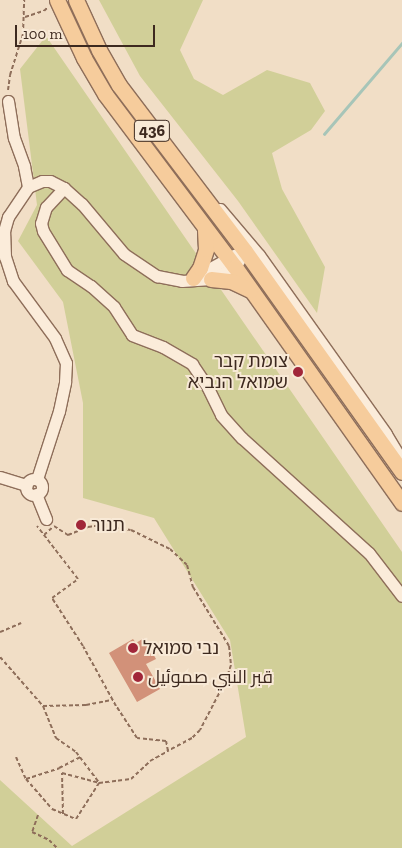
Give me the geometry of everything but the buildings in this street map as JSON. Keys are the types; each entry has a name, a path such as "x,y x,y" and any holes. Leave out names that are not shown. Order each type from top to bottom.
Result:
{"main road":[{"name":"436","path":"76,0 99,50 119,85 245,251 402,472"},
{"name":"436","path":"53,3 105,94 231,262 402,503"},
{"path":"187,279 200,268 206,249 205,228"},
{"path":"212,279 231,281 252,291"}],"street":[{"path":"8,101 14,138 24,166 28,187"},
{"path":"37,479 60,410 66,382 66,364 55,338 13,281 5,257 4,231 8,217 28,187 42,181 50,181 64,188 82,204 124,254 157,276 212,279 245,251"},
{"path":"64,188 46,207 41,223 43,231 66,270 91,286 114,307 132,335 163,348 192,364 208,388 221,415 242,438 369,553 402,596"},
{"path":"196,188 234,223 259,255 386,434 402,461"},
{"path":"187,279 231,262"},
{"path":"0,477 26,485"},
{"path":"26,485 29,480 37,479"},
{"path":"26,485 29,493 36,494 40,492 42,486 37,479"},
{"path":"36,494 42,522"}],"path":[{"path":"8,101 10,75 23,34 24,0"},
{"path":"25,17 44,11 53,3"},
{"path":"42,522 44,535 78,579 52,598 83,646 112,700 137,738 166,741 168,751"},
{"path":"44,535 54,526 68,535 88,527 102,525 131,530 170,549 187,565 193,587 228,646 231,665 225,682 200,730 192,738 150,761 131,779 99,784 62,773 64,814"},
{"path":"0,632 21,623"},
{"path":"0,657 43,706 56,738 81,758 99,784"},
{"path":"43,706 86,705 112,700"},
{"path":"16,757 26,779 52,809 76,819 99,784"},
{"path":"26,779 81,758"},
{"path":"38,815 32,832 48,840 57,848"}],"shaded area":[{"path":"99,0 203,0 180,50 194,79 223,95 267,70 310,83 325,111 311,130 272,153 282,189 325,267 317,313 238,201 140,76"},
{"path":"46,36 402,552 402,848 0,848 0,780 72,846 246,737 230,640 154,518 83,498 83,403 63,302 18,241 37,205 20,69"}],"waterway":[{"path":"324,134 402,43"}],"place":[{"name":"צומת קבר שמואל הנביא","path":"298,372"},
{"name":"תנור","path":"81,525"},
{"name":"נבי סמואל","path":"133,648"},
{"name":"قبر النبي صموئيل","path":"138,677"}]}
